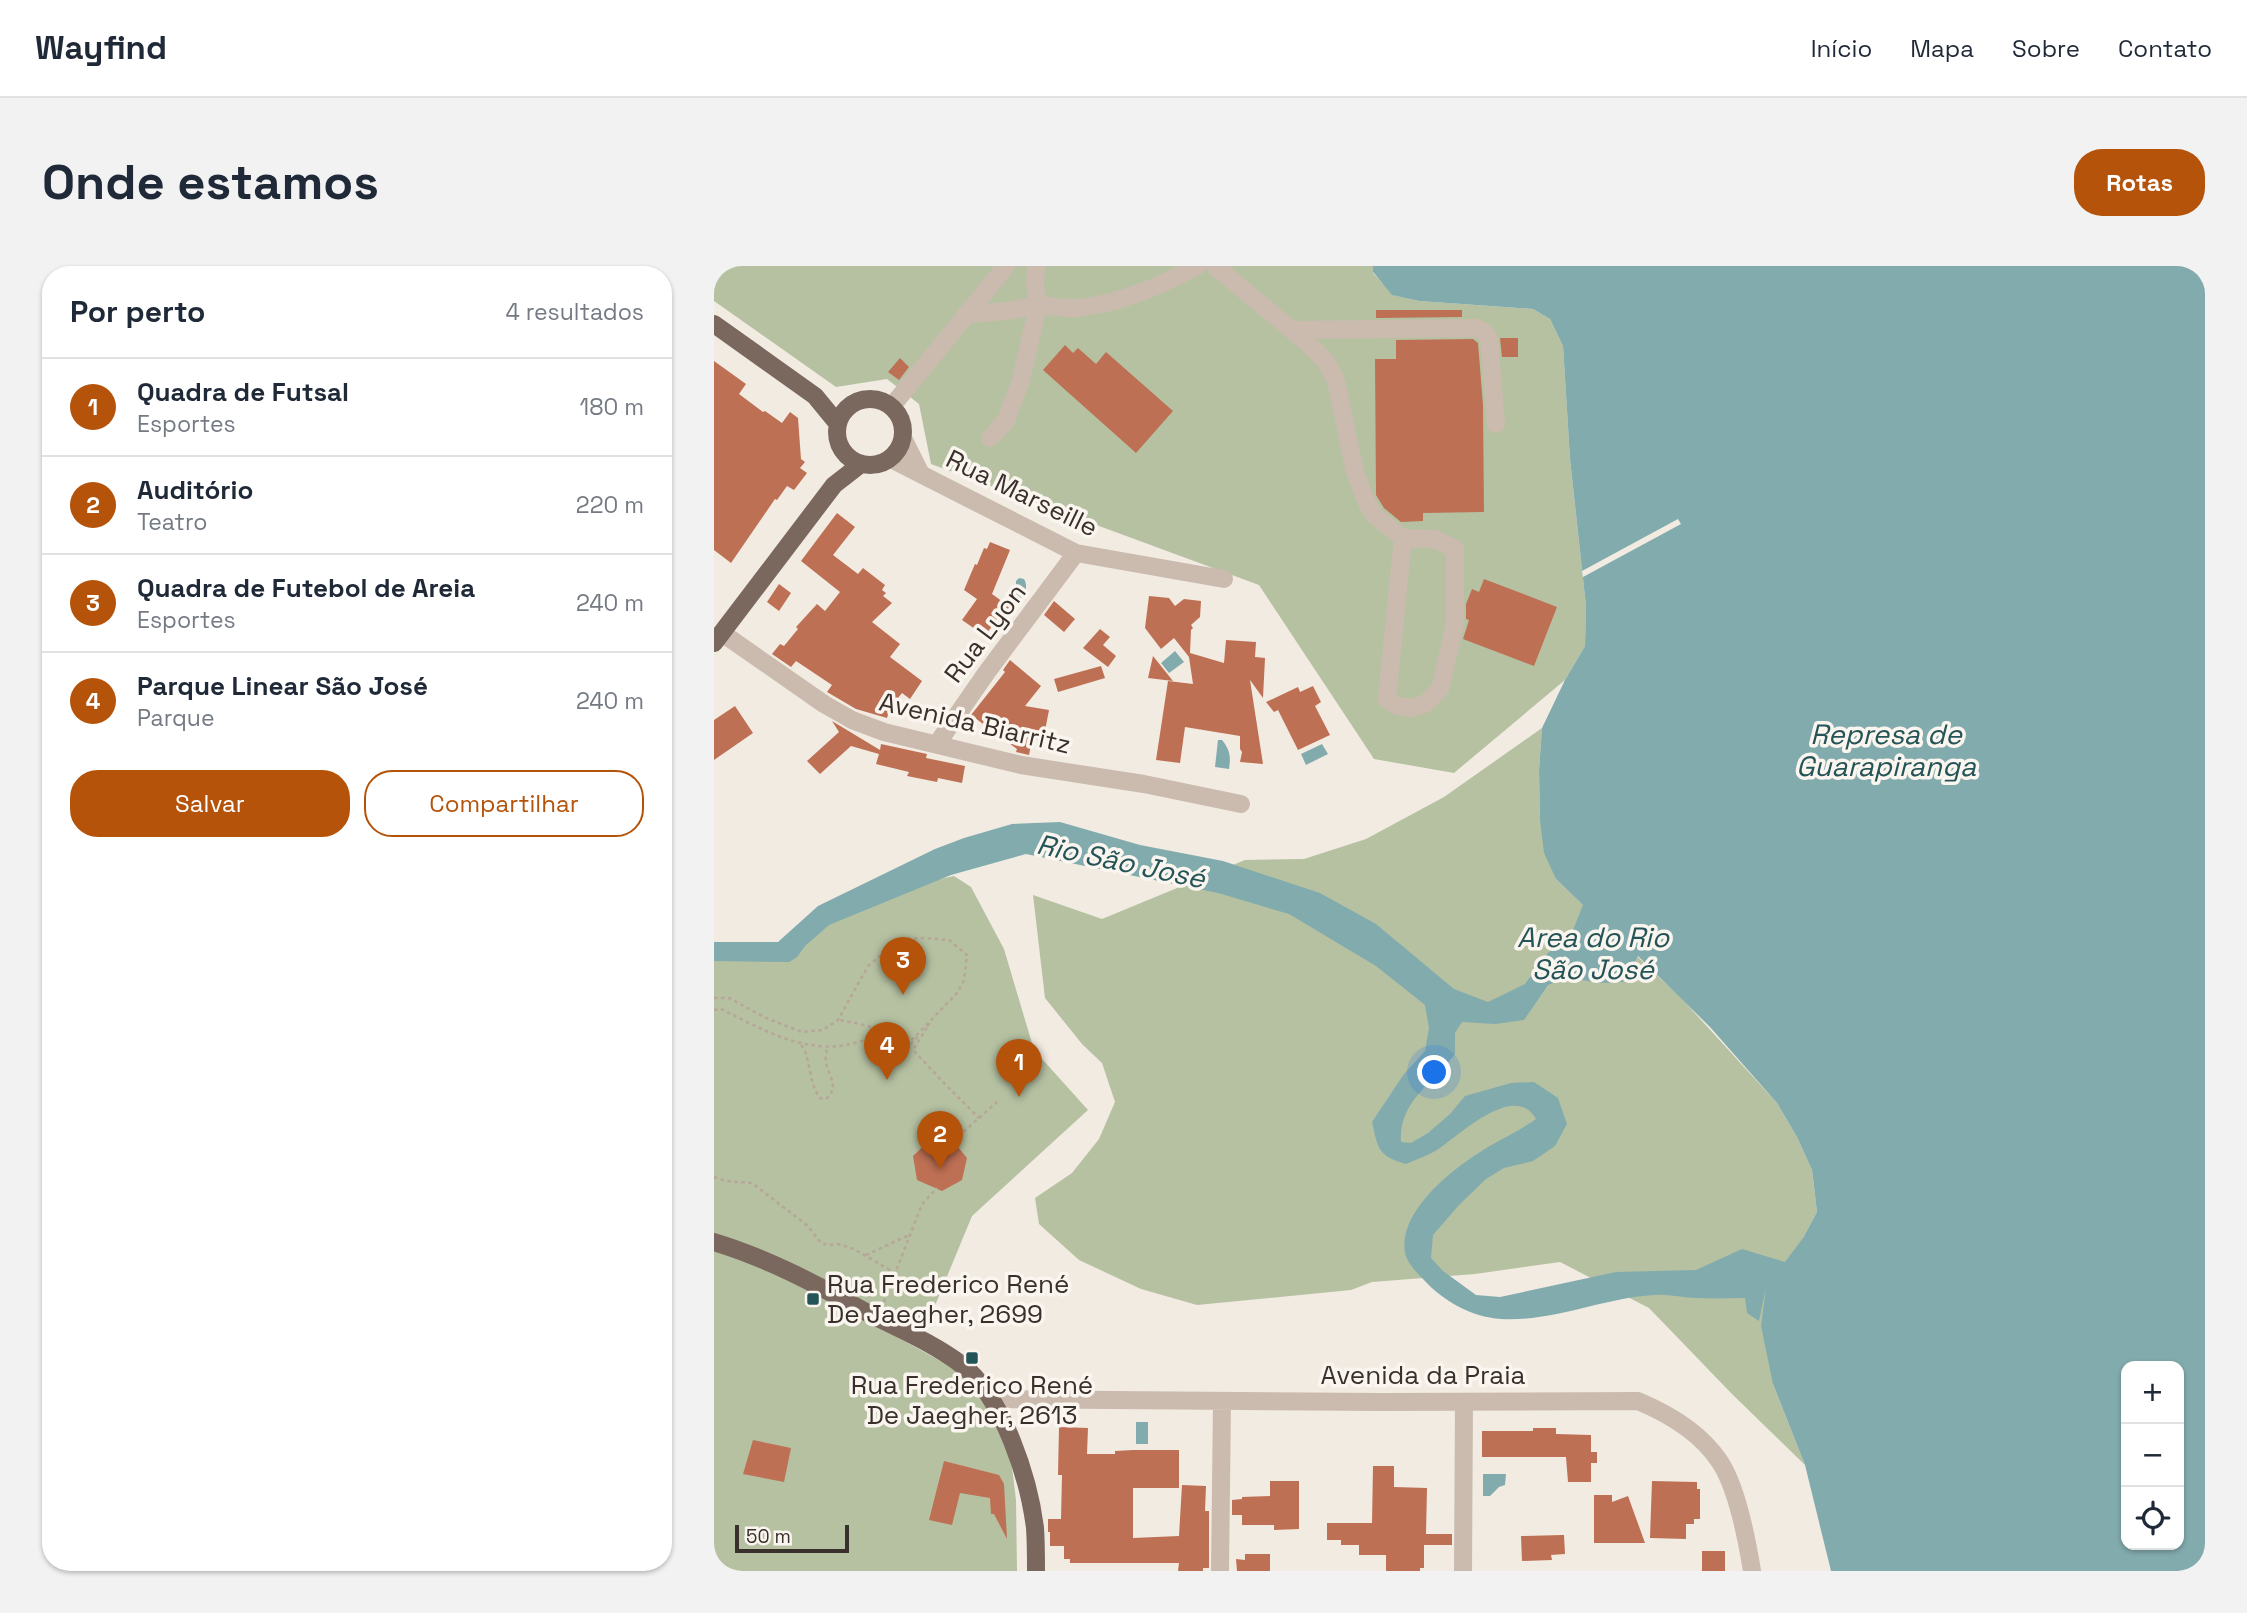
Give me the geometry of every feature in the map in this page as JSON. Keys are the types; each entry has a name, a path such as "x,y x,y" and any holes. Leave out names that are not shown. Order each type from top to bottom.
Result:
{"main road":[{"path":"714,324 815,396 838,424"},
{"path":"815,396 853,403"},
{"path":"869,398 888,404 899,415 904,426 899,450 891,459 881,464 861,464 844,453 837,434 841,415 853,403 869,398"},
{"path":"834,485 844,453"},
{"path":"718,638 834,485 861,464"},
{"path":"714,1242 742,1250 807,1279 961,1364 991,1399 1006,1426 1026,1484 1035,1528 1036,1571"}],"street":[{"path":"888,404 906,390 1006,266"},
{"path":"990,438 1006,421 1021,380 1038,305 1036,266"},
{"path":"966,314 1007,311 1038,305 1076,308 1112,301 1145,292 1197,266"},
{"path":"1215,266 1326,361 1336,381 1355,472 1375,516 1402,538 1435,539 1455,549 1455,624 1444,676 1440,689 1425,704 1412,708 1397,706 1387,699 1402,538"},
{"path":"1292,330 1476,328 1489,338 1496,424"},
{"name":"Rua Marseille","path":"903,438 921,474"},
{"name":"Rua Marseille","path":"891,459 1076,553 1224,579"},
{"name":"Rua Lyon","path":"937,744 1076,553"},
{"name":"Avenida Biarritz","path":"718,638 852,720 884,732 1021,765 1144,784 1241,804"},
{"name":"Avenida da Praia","path":"991,1399 1638,1401 1658,1409 1688,1429 1706,1444 1721,1462 1741,1520 1752,1571"},
{"path":"1220,1571 1222,1401"},
{"path":"1463,1571 1464,1402"}],"path":[{"path":"714,998 729,998 766,1018 802,1032 823,1030 838,1020 868,966 901,939 949,940 967,955 964,980 957,993 909,1043 895,1043 880,1031 862,1024 838,1020"},
{"path":"714,1010 720,1009 774,1035 806,1045 839,1046 871,1039 895,1052 910,1045 929,1024 914,1050 979,1118"},
{"path":"798,1042 804,1048 816,1093 820,1098 826,1099 832,1094 833,1086 825,1059 827,1046"},
{"path":"953,1141 997,1102"},
{"path":"714,1177 752,1183 808,1226 821,1243 838,1244 866,1255 895,1273"},
{"path":"878,1318 909,1235 924,1202 936,1188"},
{"path":"866,1255 909,1235"}],"green space":[{"path":"714,266 1373,266 1373,273 1393,295 1419,301 1533,309 1550,319 1563,346 1570,459 1586,606 1585,646 1565,680 1454,773 1374,759 1259,585 931,464 919,404 887,379 836,387 714,301"},
{"path":"1542,728 1540,820 1556,879 1682,999 1777,1103 1812,1170 1817,1212 1803,1238 1773,1384 1805,1465 1649,1308 1560,1262 1475,1274 1372,1282 1351,1290 1197,1305 1141,1289 1079,1260 1039,1224 1035,1198 1072,1173 1099,1139 1115,1102 1102,1063 1082,1044 1045,998 1033,895 1102,919 1245,860 1304,859 1366,839 1444,797"},
{"path":"954,876 971,887 1004,949 1034,1050 1088,1110 972,1216 922,1337 714,1237 714,954 787,956 814,930 926,882"},
{"path":"714,1249 804,1286 957,1370 978,1385 1002,1429 1012,1467 1016,1500 1017,1571 714,1571"}],"water":[{"name":"Represa de Guarapiranga","path":"1373,266 2205,266 2205,1571 1831,1571 1805,1465 1773,1384 1761,1326 1766,1288 1759,1321 1747,1313 1745,1298 1654,1295 1616,1300 1540,1317 1501,1319 1458,1307 1439,1294 1406,1256 1405,1238 1409,1223 1427,1196 1465,1162 1536,1119 1527,1109 1516,1106 1502,1108 1474,1122 1436,1150 1406,1164 1385,1154 1378,1145 1372,1122 1404,1074 1425,1051 1429,1028 1425,1005 1376,966 1289,914 1218,893 1026,854 951,875 829,925 789,962 714,961 714,942 778,942 818,906 935,849 1012,824 1060,822 1140,845 1223,861 1320,893 1376,924 1454,989 1488,1002 1525,984 1548,953 1571,935 1583,905 1556,879 1544,853 1540,820 1542,728 1585,646 1586,606 1570,459 1563,346 1550,319 1533,309 1419,301 1392,295 1373,272","holes":["1638,956 1710,1027 1777,1103 1812,1170 1817,1212 1803,1238 1785,1262 1742,1249 1696,1270 1616,1272 1500,1297 1476,1295 1443,1271 1431,1258 1433,1235 1459,1205 1486,1179 1504,1168 1533,1161 1555,1146 1567,1124 1558,1098 1534,1082 1511,1083 1465,1096 1450,1114 1428,1133 1411,1143 1401,1142 1405,1115 1419,1094 1455,1054 1455,1033 1462,1022 1495,1024 1524,1020 1548,985 1567,977 1598,983 1623,982"]},
{"path":"1019,578 1024,579 1026,587 1019,600 1013,595"},
{"path":"1175,651 1184,662 1169,673 1161,663"},
{"path":"1218,740 1222,740 1228,750 1229,769 1215,767"},
{"path":"1322,744 1328,754 1306,765 1301,754"},
{"path":"1136,1422 1148,1422 1148,1444 1136,1444"},
{"path":"1483,1474 1506,1474 1505,1485 1490,1496 1483,1496"}],"pier":[{"path":"1678,519 1681,524 1583,577 1582,571"}],"building":[{"path":"1376,310 1462,310 1462,317 1376,318"},
{"path":"1500,338 1518,338 1518,357 1502,357"},
{"path":"1473,339 1478,343 1483,405 1484,512 1423,513 1423,521 1401,522 1384,508 1376,495 1375,359 1396,359 1396,340"},
{"path":"1065,345 1073,353 1078,348 1096,364 1106,352 1173,411 1136,453 1043,370"},
{"path":"900,358 909,367 899,380 888,372"},
{"path":"714,361 746,384 739,394 763,412 782,423 790,412 798,418 801,459 805,462 800,468 807,473 794,490 787,486 777,500 775,499 731,563 714,550"},
{"path":"837,513 855,527 833,555 858,574 863,568 885,585 882,590 886,593 883,596 892,603 872,622 900,644 890,657 922,681 910,699 902,693 890,708 887,718 856,709 827,692 832,685 796,661 791,667 772,654 780,644 784,646 798,629 796,627 817,604 825,611 840,592 801,561"},
{"path":"990,542 1010,550 992,594 1010,607 1000,618 999,616 985,636 962,620 977,599 964,590 975,564 977,565 984,548 987,549"},
{"path":"1484,579 1557,607 1534,666 1463,639 1469,620 1466,619 1466,604 1472,589 1479,592"},
{"path":"779,584 791,593 779,611 767,602"},
{"path":"1149,596 1169,598 1175,606 1184,599 1201,601 1200,617 1191,625 1193,628 1190,653 1224,663 1226,640 1256,642 1255,657 1265,658 1263,698 1250,680 1263,764 1240,762 1240,736 1185,727 1180,763 1156,760 1168,681 1193,684 1189,657 1174,638 1161,649 1145,628"},
{"path":"1054,601 1075,619 1064,632 1044,615"},
{"path":"1100,629 1110,637 1103,645 1116,656 1108,667 1083,648"},
{"path":"1153,656 1173,681 1148,678"},
{"path":"1010,660 1041,686 1025,706 1049,710 1043,741 1032,739 1029,755 1016,752 1017,749 971,715 1005,672 1003,670"},
{"path":"1101,666 1105,678 1058,692 1054,679"},
{"path":"1313,686 1321,702 1315,706 1330,735 1298,750 1278,710 1274,712 1266,702 1298,687 1300,692"},
{"path":"735,706 753,733 714,760 714,720"},
{"path":"832,721 880,750 881,744 927,754 926,758 965,766 962,783 938,778 937,782 907,776 909,772 876,764 879,754 851,746 820,774 807,761 839,732"},
{"path":"932,1138 953,1141 967,1158 962,1180 942,1191 917,1180 913,1156"},
{"path":"1059,1427 1088,1428 1087,1454 1179,1450 1179,1488 1133,1488 1133,1538 1179,1536 1182,1485 1206,1486 1209,1568 1203,1568 1203,1571 1178,1571 1179,1563 1070,1563 1070,1559 1064,1559 1064,1546 1050,1546 1048,1519 1061,1519"},
{"path":"1533,1428 1556,1428 1556,1434 1591,1435 1591,1452 1597,1452 1597,1463 1591,1463 1591,1482 1568,1482 1566,1457 1482,1457 1482,1431 1533,1431"},
{"path":"753,1440 791,1448 784,1482 743,1474"},
{"path":"944,1461 999,1475 1004,1484 1007,1539 994,1514 991,1514 990,1498 960,1493 952,1525 929,1520"},
{"path":"1373,1466 1394,1466 1394,1487 1427,1488 1426,1534 1452,1534 1452,1545 1424,1545 1424,1568 1420,1568 1420,1571 1386,1571 1386,1555 1359,1555 1359,1545 1341,1545 1341,1540 1327,1540 1327,1523 1372,1523"},
{"path":"1270,1481 1299,1481 1299,1529 1274,1530 1274,1525 1242,1525 1242,1515 1232,1515 1232,1500 1270,1496"},
{"path":"1652,1481 1697,1482 1697,1489 1700,1489 1700,1519 1694,1519 1694,1524 1686,1524 1686,1539 1650,1538"},
{"path":"1594,1495 1612,1495 1612,1502 1628,1496 1645,1543 1594,1543"},
{"path":"1564,1535 1565,1554 1551,1555 1552,1560 1522,1561 1521,1536"},
{"path":"1702,1551 1725,1551 1725,1571 1702,1571"},
{"path":"1245,1554 1270,1554 1270,1571 1237,1571 1236,1559 1245,1560"}],"place":[{"name":"Quadra de Futebol de Areia","path":"903,995"},
{"name":"Parque Linear São José","path":"887,1080"},
{"name":"Quadra de Futsal","path":"1019,1097"},
{"name":"Auditório","path":"940,1169"},
{"name":"Rua Frederico René De Jaegher, 2699","path":"813,1299"},
{"name":"Rua Frederico René De Jaegher, 2613","path":"972,1358"}],"water label":[{"name":"Rio São José","path":"1121,861"},
{"name":"Area do Rio São José","path":"1593,953"}]}
